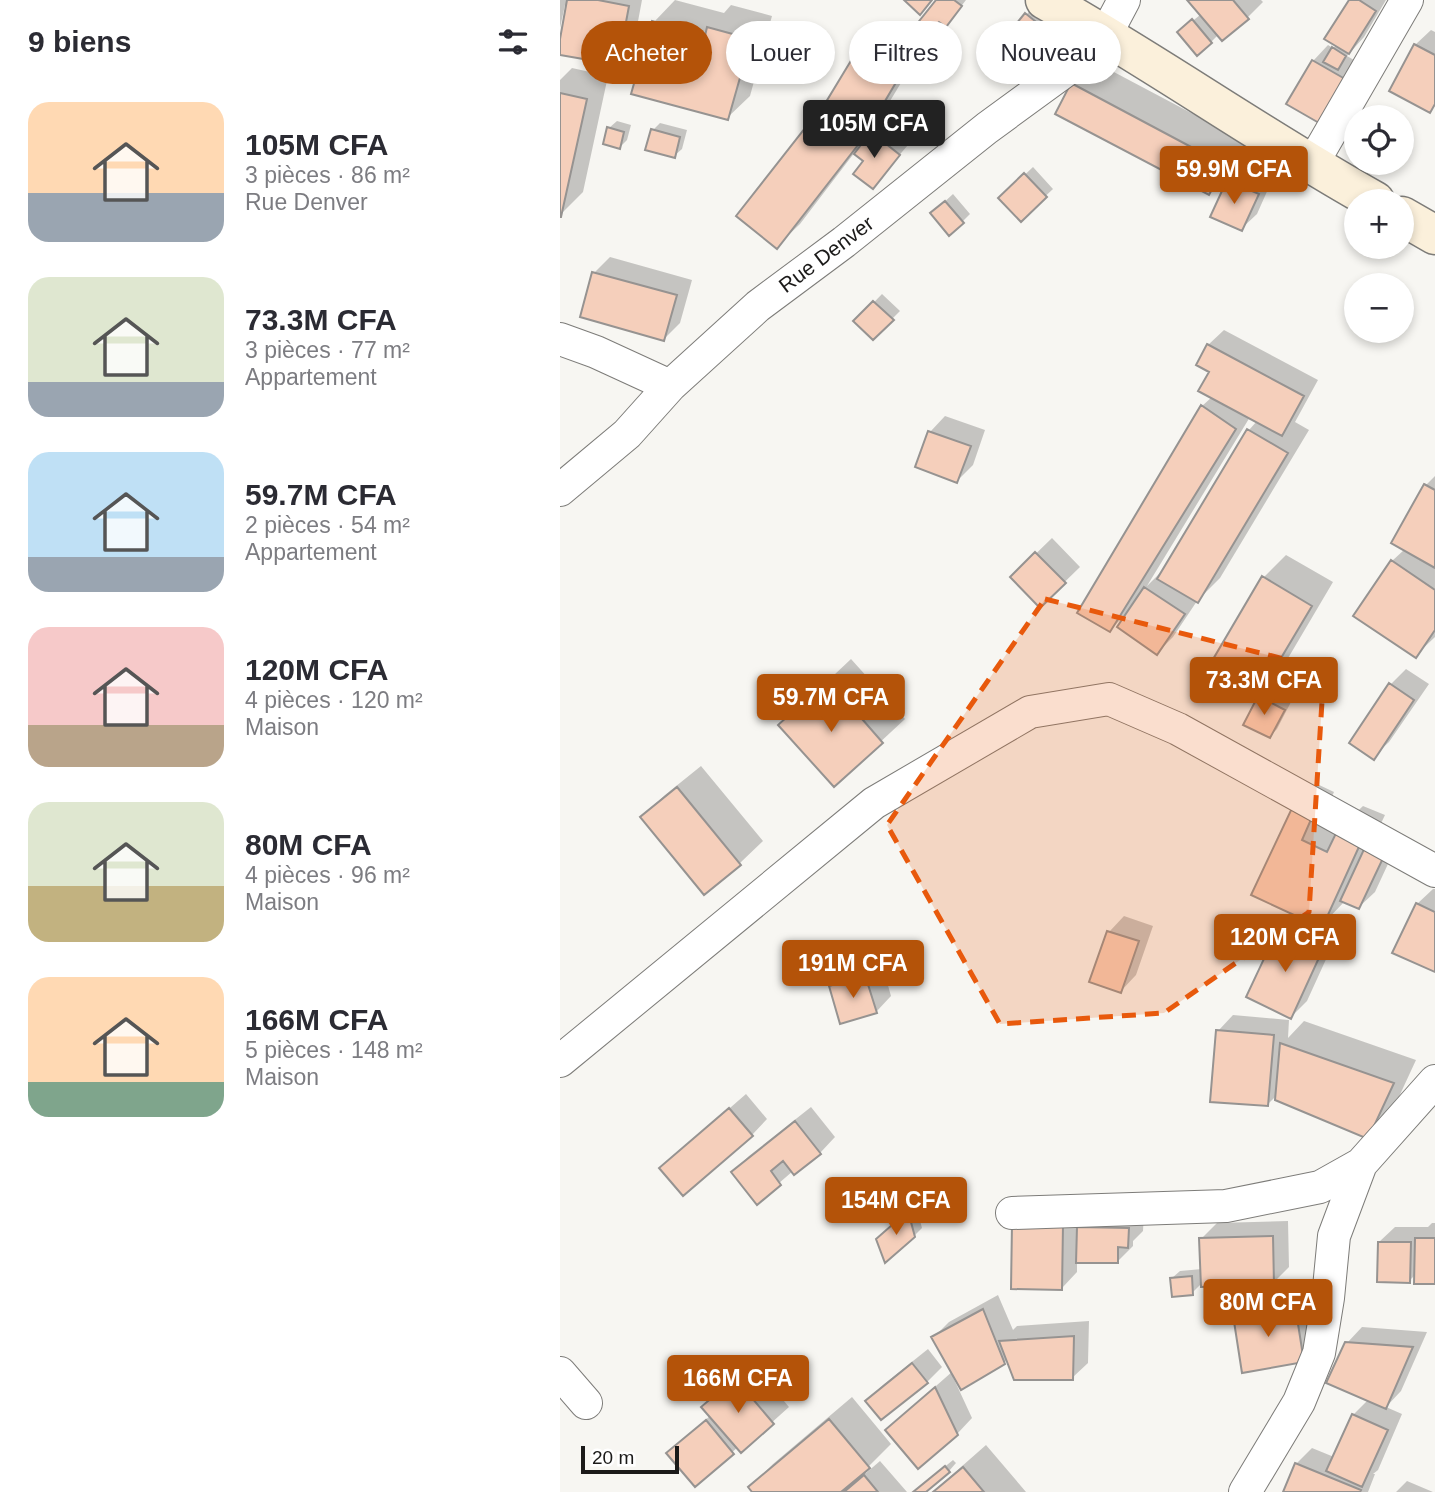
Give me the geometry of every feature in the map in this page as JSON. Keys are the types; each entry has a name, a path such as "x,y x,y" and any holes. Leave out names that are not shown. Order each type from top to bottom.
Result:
{"main road":[{"path":"1045,0 1083,21"},
{"path":"1121,44 1311,166 1353,189"},
{"path":"1414,223 1435,235"}],"street":[{"name":"Rue Denver","path":"1113,21 1124,0"},
{"path":"1311,166 1407,0"},
{"name":"Rue Denver","path":"560,490 626,434 670,386 758,306 1047,84"},
{"path":"560,339 596,352 670,386"},
{"path":"560,1061 874,803 1030,712 1109,699 1178,729 1435,871"},
{"path":"1012,1213 1226,1206 1320,1187 1361,1164 1435,1081"},
{"path":"1245,1492 1299,1402 1319,1353 1334,1236 1361,1164"},
{"path":"560,1373 586,1403"}],"highlighted area":[{"path":"1045,599 1324,669 1309,912 1164,1013 1000,1024 887,825"}],"building":[{"path":"567,0 598,0 629,6 626,21 581,21 581,59 560,55"},
{"path":"904,0 932,0 920,15"},
{"path":"936,0 954,0 962,6 951,21 919,21"},
{"path":"1187,0 1233,0 1249,19 1222,41"},
{"path":"1349,0 1359,0 1376,11 1349,54 1324,39"},
{"path":"1025,13 1035,21 1018,21"},
{"path":"1192,19 1212,43 1197,56 1177,32"},
{"path":"712,28 726,32 726,84 738,84 728,120 631,94 634,84 712,84"},
{"path":"1414,44 1435,55 1435,104 1430,113 1389,91"},
{"path":"1332,47 1346,56 1338,70 1323,62"},
{"path":"1312,60 1366,91 1358,105 1344,105 1344,128 1340,135 1286,104"},
{"path":"849,64 849,84 895,84 869,128 826,102"},
{"path":"1073,84 1225,165 1209,195 1055,114"},
{"path":"560,93 587,99 561,217 560,217"},
{"path":"824,104 865,136 777,249 736,216"},
{"path":"607,127 624,132 620,149 603,144"},
{"path":"651,129 680,137 675,158 645,150"},
{"path":"871,132 900,155 873,189 853,174 863,161 854,154"},
{"path":"1024,173 1047,197 1021,222 998,198"},
{"path":"1227,180 1259,194 1242,231 1210,217"},
{"path":"945,201 964,223 949,236 930,213"},
{"path":"592,272 677,295 664,341 580,317"},
{"path":"873,301 894,320 873,340 853,321"},
{"path":"1207,344 1304,396 1282,436 1198,391 1209,372 1196,365"},
{"path":"1201,405 1236,429 1110,632 1077,613"},
{"path":"1247,429 1288,453 1198,603 1157,579"},
{"path":"928,431 971,446 957,483 915,467"},
{"path":"1424,484 1435,490 1435,568 1391,543"},
{"path":"1035,552 1066,583 1040,608 1010,577"},
{"path":"1391,560 1435,590 1435,630 1416,658 1353,616"},
{"path":"1262,576 1312,606 1262,690 1212,661"},
{"path":"1144,587 1185,614 1157,655 1117,627"},
{"path":"828,680 883,743 834,787 778,725"},
{"path":"1389,683 1414,700 1374,760 1349,743"},
{"path":"1258,696 1285,710 1270,738 1243,725"},
{"path":"677,787 741,865 704,895 640,817"},
{"path":"1293,806 1313,815 1302,840 1327,852 1339,827 1363,838 1322,928 1251,895"},
{"path":"1366,845 1385,854 1359,909 1340,901"},
{"path":"1416,903 1435,912 1435,972 1392,953"},
{"path":"1278,929 1323,949 1291,1019 1246,997"},
{"path":"1107,931 1139,941 1121,993 1089,982"},
{"path":"865,975 877,1013 840,1024 829,986"},
{"path":"1216,1030 1274,1035 1268,1106 1210,1102"},
{"path":"1280,1043 1394,1083 1368,1139 1275,1100"},
{"path":"729,1108 753,1136 683,1196 659,1168"},
{"path":"795,1121 821,1154 794,1175 783,1161 771,1171 781,1185 757,1205 731,1172"},
{"path":"908,1211 915,1237 885,1263 876,1239"},
{"path":"1012,1224 1063,1225 1062,1290 1011,1289"},
{"path":"1077,1227 1129,1228 1128,1248 1118,1247 1118,1263 1076,1263"},
{"path":"1273,1236 1274,1285 1201,1287 1199,1238"},
{"path":"1415,1238 1435,1238 1435,1284 1414,1284"},
{"path":"1378,1242 1411,1242 1410,1283 1377,1282"},
{"path":"1192,1276 1193,1295 1172,1297 1170,1278"},
{"path":"1295,1305 1304,1362 1242,1373 1233,1315"},
{"path":"983,1309 1005,1364 961,1390 931,1337"},
{"path":"1074,1336 1073,1380 1014,1380 999,1341"},
{"path":"1345,1342 1413,1347 1386,1409 1326,1383"},
{"path":"912,1363 928,1383 881,1420 865,1401"},
{"path":"735,1378 774,1424 741,1453 701,1407"},
{"path":"935,1387 958,1435 918,1469 885,1430"},
{"path":"1352,1414 1388,1430 1362,1487 1326,1471"},
{"path":"829,1419 870,1468 841,1492 752,1492 748,1487"},
{"path":"706,1420 734,1454 695,1487 666,1453"},
{"path":"1295,1463 1361,1490 1283,1492"},
{"path":"945,1466 950,1472 926,1492 913,1492"},
{"path":"963,1467 984,1492 933,1492"},
{"path":"864,1475 878,1492 844,1492"}]}
